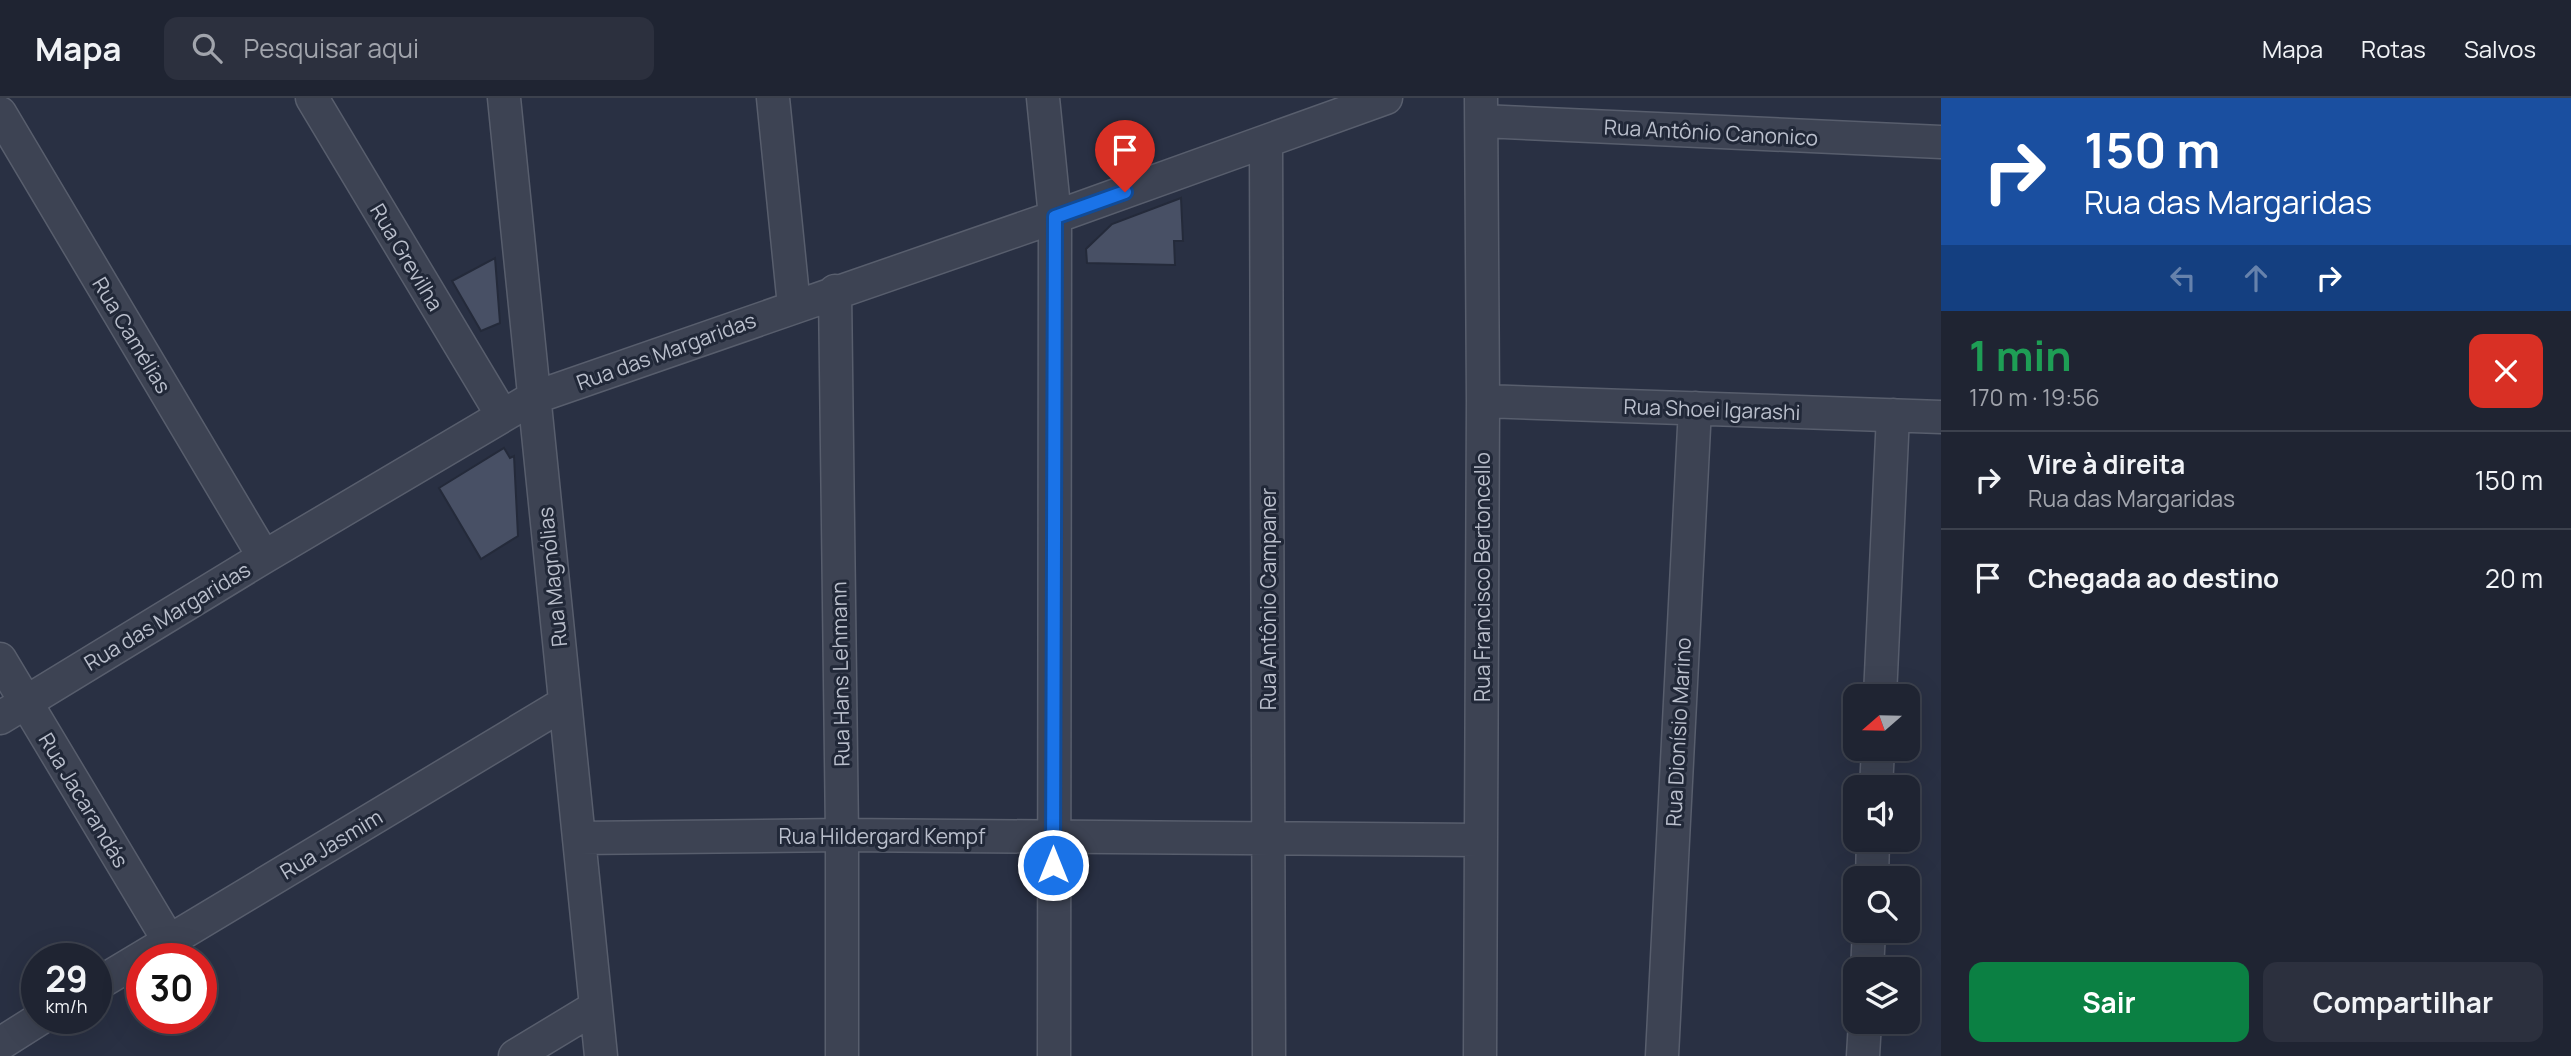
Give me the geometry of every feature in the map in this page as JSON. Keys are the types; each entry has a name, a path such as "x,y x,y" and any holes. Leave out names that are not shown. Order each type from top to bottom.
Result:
{"street":[{"name":"Rua Grevilha","path":"312,98 502,415"},
{"name":"Rua Magnólias","path":"504,98 601,1056"},
{"path":"773,98 794,306"},
{"path":"1042,98 1055,217 1054,1056"},
{"name":"Rua das Margaridas","path":"13,711 264,557 533,398 1266,143 1316,111 1386,98"},
{"name":"Rua Antônio Canonico","path":"1481,110 1941,142"},
{"name":"Rua Francisco Bertoncello","path":"1480,1056 1483,401 1481,110"},
{"name":"Rua Camélias","path":"0,113 264,557"},
{"name":"Rua Antônio Campaner","path":"1266,143 1269,1056"},
{"name":"Rua Hans Lehmann","path":"835,291 842,1056"},
{"name":"Rua Shoei Igarashi","path":"1483,401 1941,417"},
{"name":"Rua Dionísio Marino","path":"1662,1056 1695,408"},
{"path":"1881,684 1894,415"},
{"name":"Rua Jacarandás","path":"0,659 13,711 169,941"},
{"name":"Rua Jasmim","path":"112,975 565,703"},
{"name":"Rua Hildergard Kempf","path":"579,838 842,835 1479,839"},
{"path":"515,1056 596,1007"},
{"path":"0,1044 21,1031"},
{"path":"1863,1056 1864,1034"}],"building":[{"path":"1181,198 1183,241 1174,241 1175,265 1087,263 1086,249 1112,224"},
{"path":"495,258 500,323 481,331 452,281"},
{"path":"504,448 510,458 514,456 518,536 481,559 439,488"}],"route":[{"path":"1053,865 1055,217 1125,192"}]}
